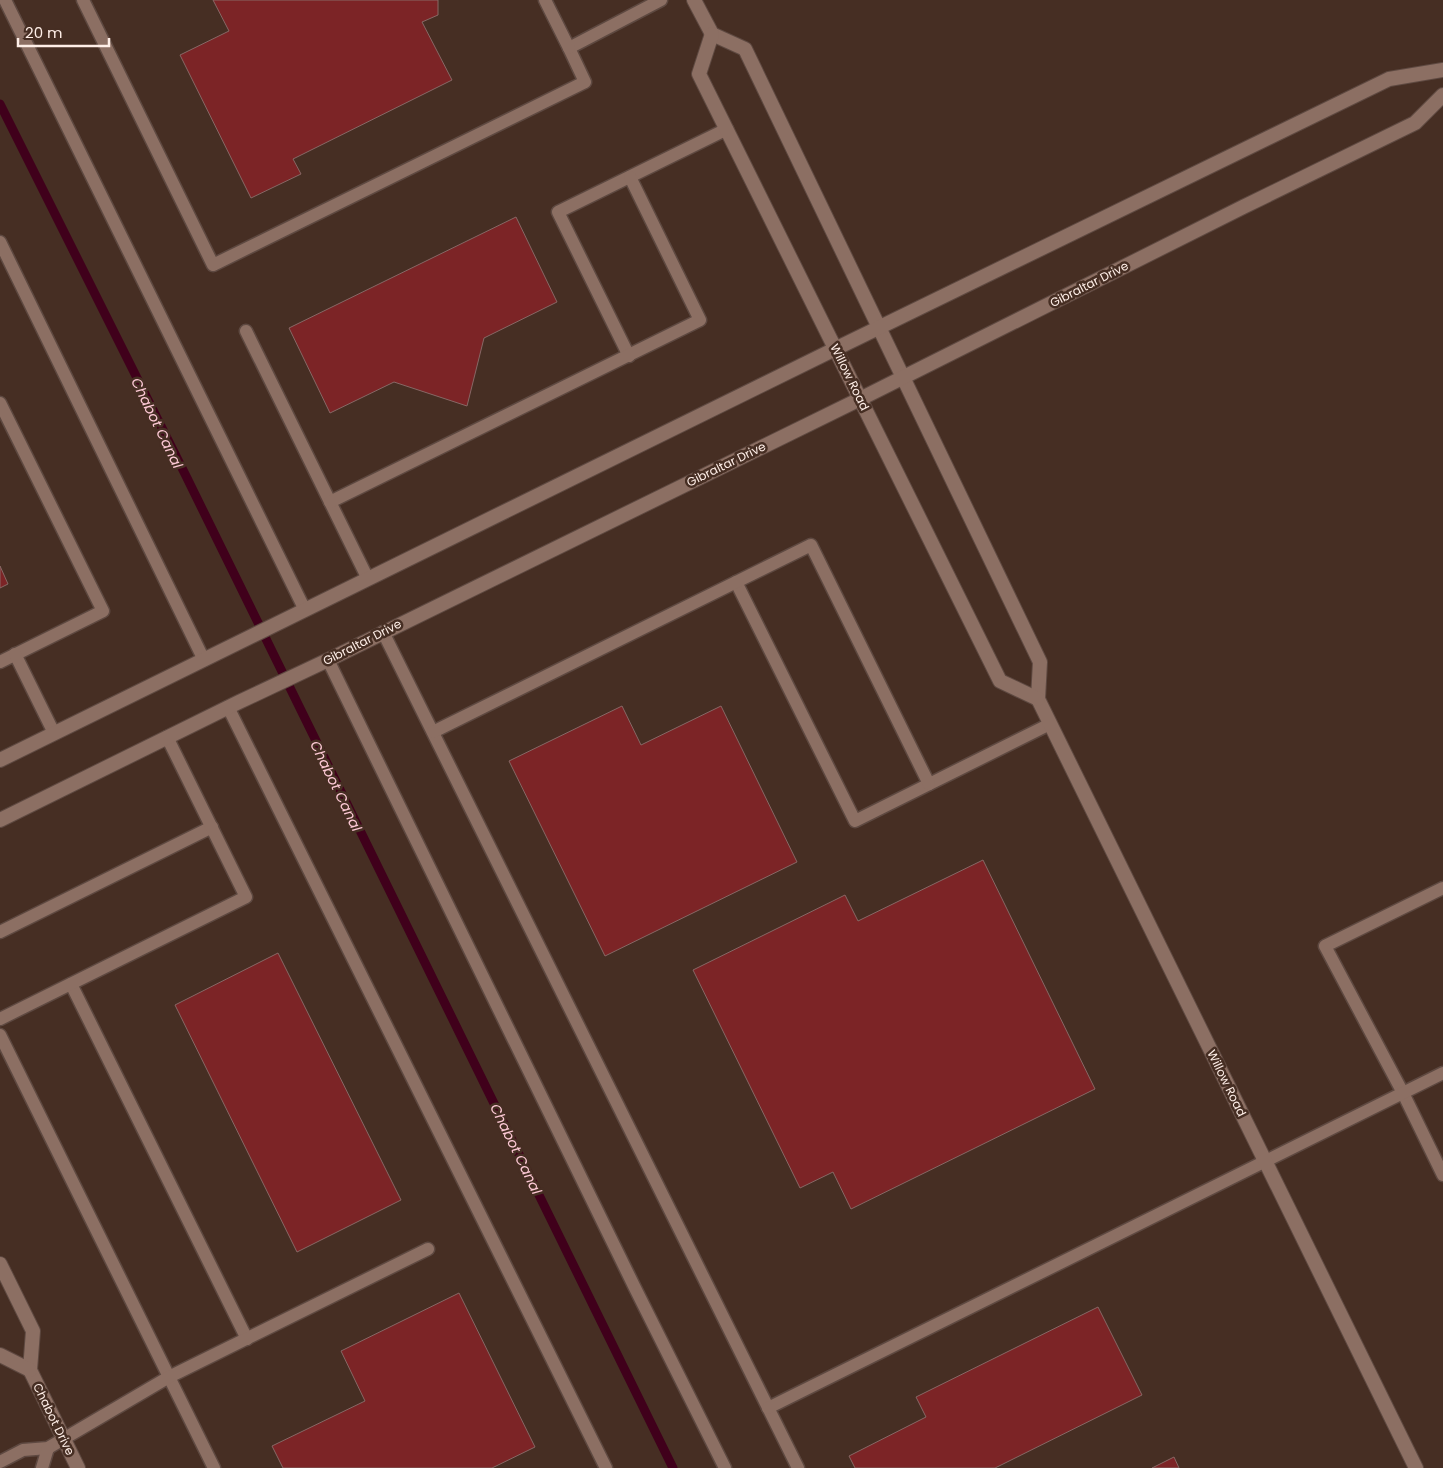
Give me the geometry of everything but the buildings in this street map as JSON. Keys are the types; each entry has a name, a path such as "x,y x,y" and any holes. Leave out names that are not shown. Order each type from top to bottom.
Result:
{"street":[{"path":"694,0 712,34"},
{"name":"Willow Road","path":"1038,699 1000,681 699,74 712,34 745,49 1040,662 1038,699 1416,1468"},
{"path":"0,760 1388,79 1443,70"},
{"name":"Gibraltar Drive","path":"0,820 233,704 328,660 860,399 1415,123 1443,95"},
{"name":"Chabot Drive","path":"0,1264 34,1331 30,1370 78,1468"},
{"name":"Chabot Drive","path":"0,1354 30,1370"}],"lane":[{"path":"4,0 305,610"},
{"path":"83,0 212,265 585,82 545,0"},
{"path":"568,48 661,0"},
{"path":"629,356 558,212 727,129"},
{"path":"330,502 700,320 630,177"},
{"path":"0,242 210,656"},
{"path":"246,331 368,579"},
{"path":"0,403 103,611 0,662"},
{"path":"433,732 811,545 929,784"},
{"path":"736,582 855,821 1050,724"},
{"path":"383,632 798,1468"},
{"path":"15,654 54,733"},
{"path":"328,660 725,1468"},
{"path":"233,704 606,1468"},
{"path":"0,1019 246,897 167,737"},
{"path":"0,932 212,827"},
{"path":"1443,888 1325,946 1403,1093 1443,1175"},
{"path":"71,984 247,1339"},
{"path":"0,1035 214,1468"},
{"path":"768,1408 1443,1073"},
{"path":"0,1462 22,1450 48,1448 169,1377 428,1249"},
{"path":"42,1468 48,1448"}],"waterway":[{"name":"Chabot Canal","path":"0,104 187,478 673,1468"}]}
